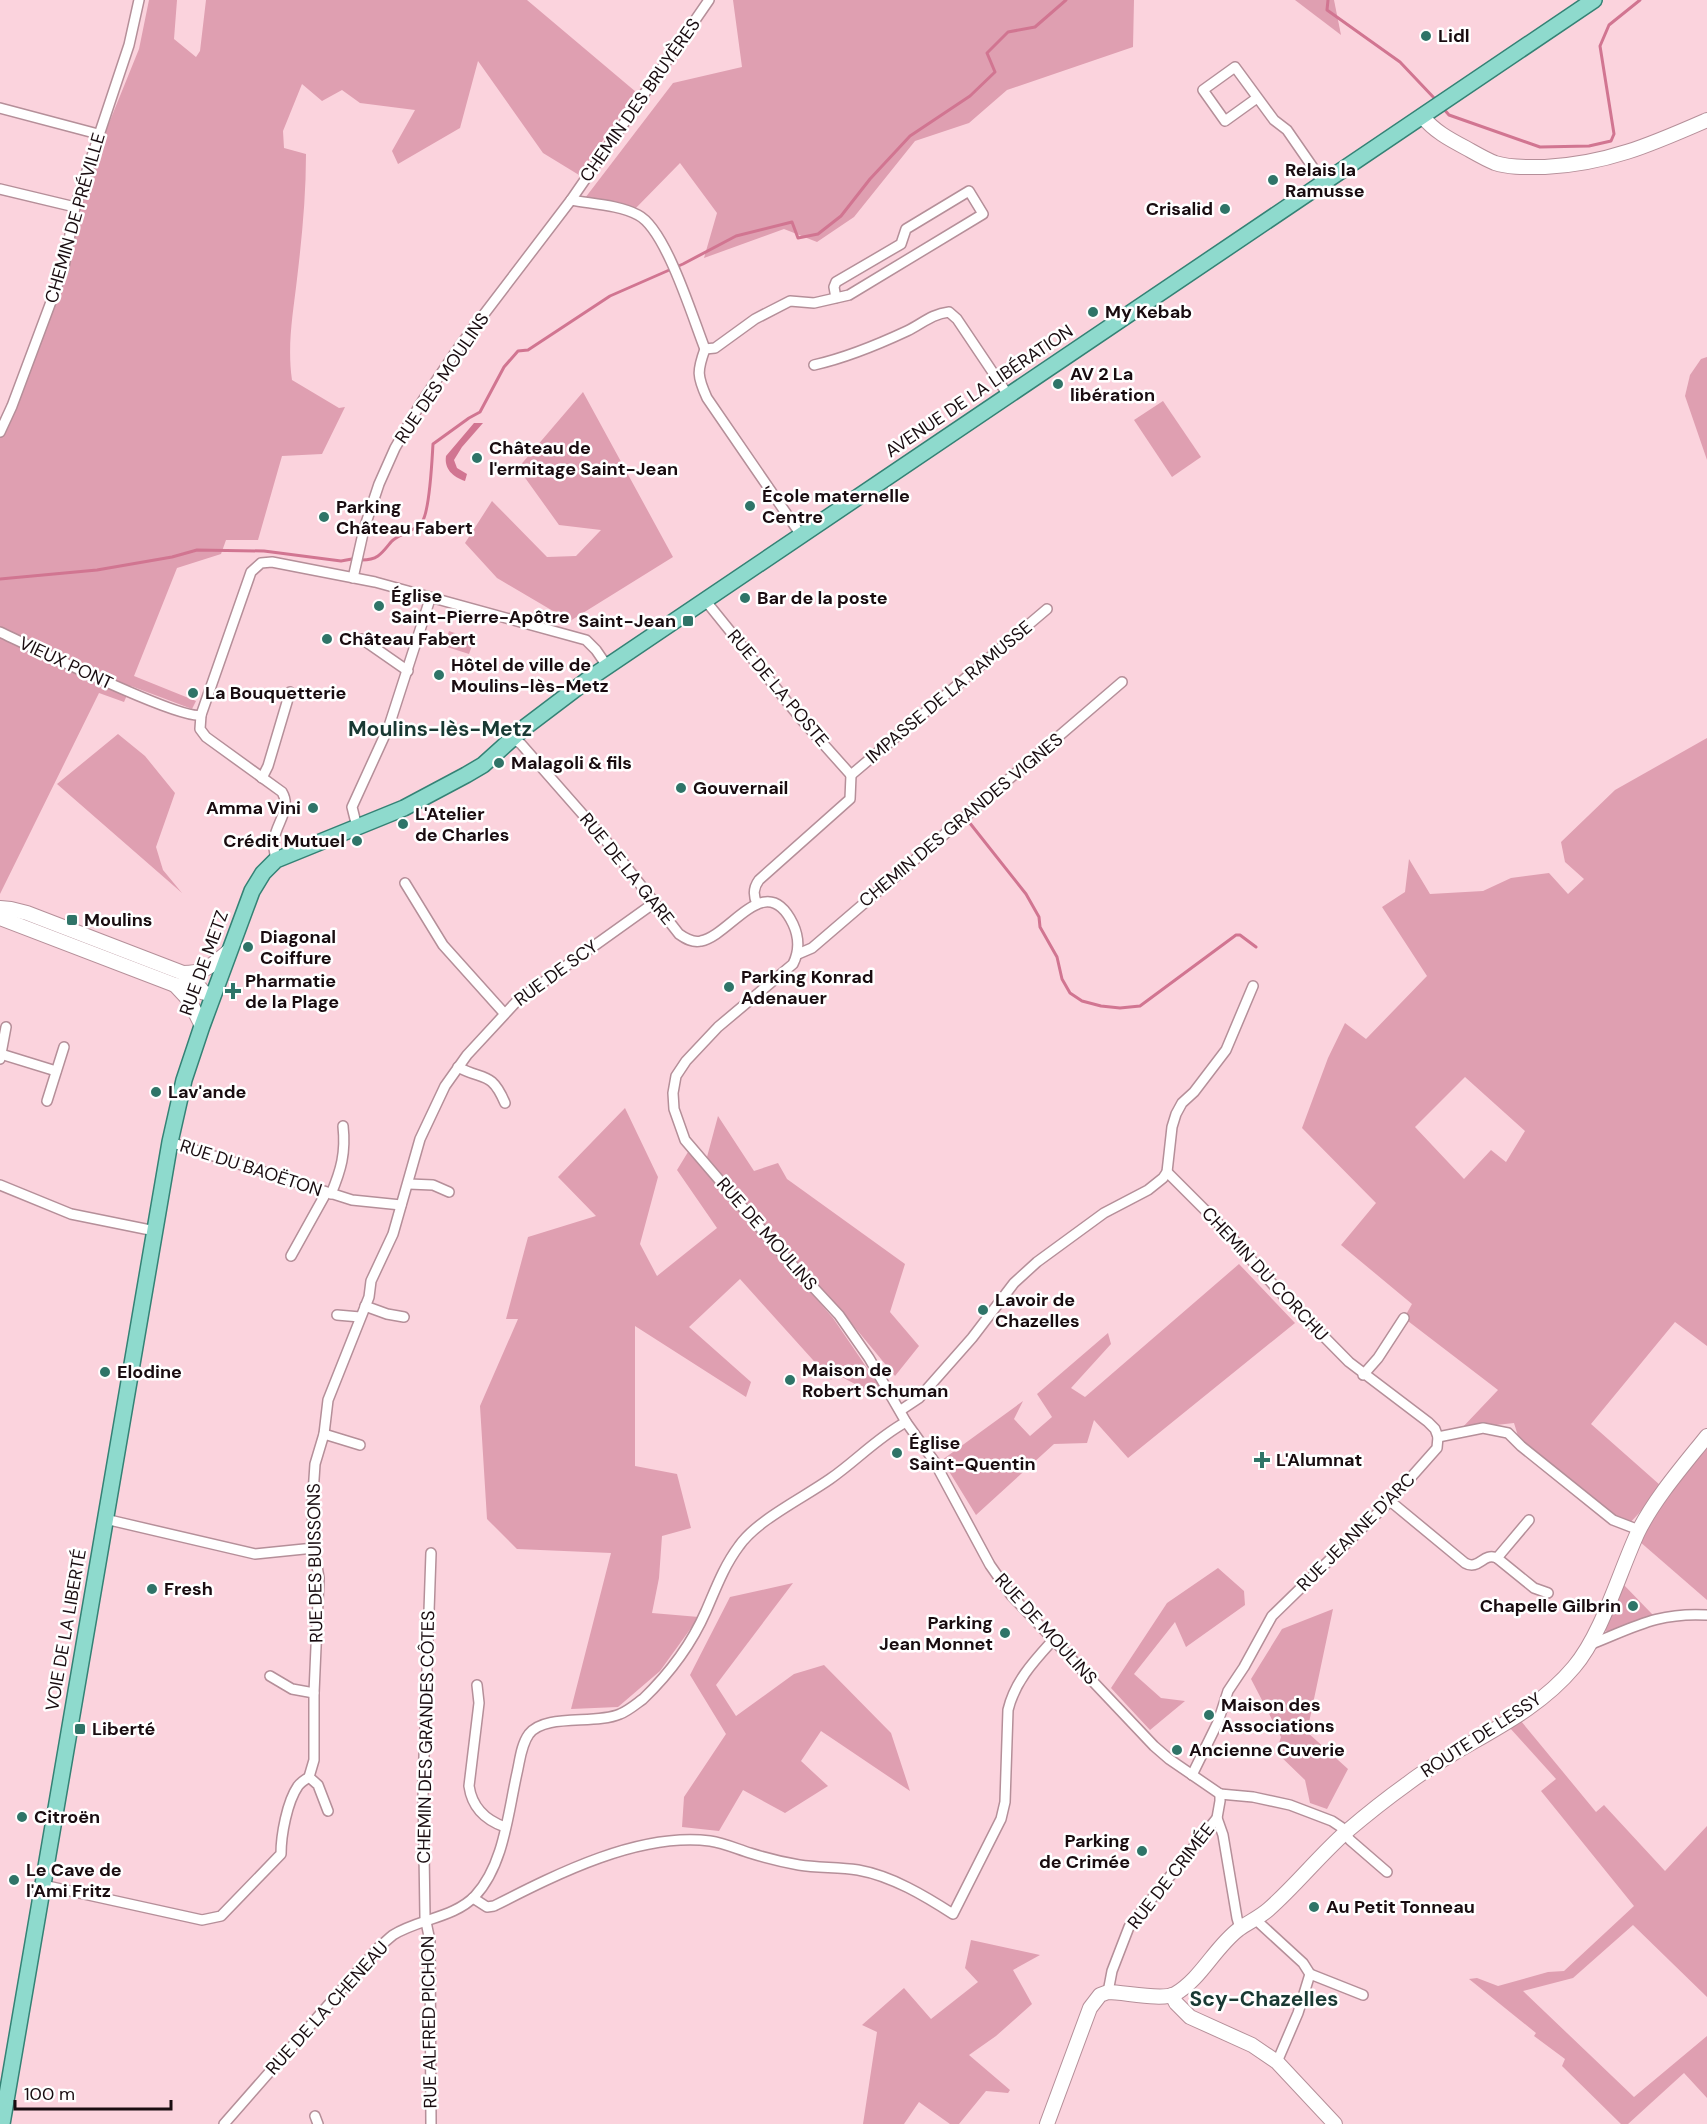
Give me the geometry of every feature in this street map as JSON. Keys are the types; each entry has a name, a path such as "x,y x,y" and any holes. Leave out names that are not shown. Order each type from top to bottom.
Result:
{"main road":[{"name":"AVENUE DE LA LIBÉRATION","path":"276,860 404,808 483,765 512,738 607,666 1594,0"},
{"name":"RUE DE METZ","path":"170,1142 184,1080 201,1026 207,993 229,951 252,891 263,873 276,860"},
{"name":"VOIE DE LA LIBERTÉ","path":"2,2124 170,1142"}],"street":[{"name":"CHEMIN DE PRÉVILLE","path":"0,432 20,386 64,267 75,207 129,45 140,0"},
{"name":"CHEMIN DES BRUYÈRES","path":"571,200 709,0"},
{"path":"1257,98 1225,121 1203,90 1235,67 1274,120 1287,130 1323,182"},
{"path":"0,108 98,134"},
{"path":"1423,115 1433,128 1449,139 1494,162 1536,167 1560,166 1620,156 1707,120"},
{"path":"0,189 75,207"},
{"path":"705,349 715,348 767,311 790,301 814,303 849,296 983,214 969,191 906,229 902,244 836,282 834,287 836,298"},
{"path":"571,200 627,211 640,215 649,224 672,261 705,349 698,370 699,381 707,398 801,535"},
{"name":"RUE DES MOULINS","path":"353,578 364,529 379,484 400,439 459,347 571,200"},
{"path":"814,365 831,361 909,330 937,313 949,312 957,319 1008,395"},
{"path":"276,860 274,837 286,807 286,799 282,792 207,737 200,729 201,715 255,566 266,561 353,578 585,640 596,650 607,666"},
{"path":"357,827 352,807 389,726 430,599"},
{"name":"RUE DE LA POSTE","path":"705,600 801,720 851,775"},
{"name":"IMPASSE DE LA RAMUSSE","path":"851,775 1047,609"},
{"name":"VIEUX PONT","path":"0,632 80,671 133,693 190,716 201,715"},
{"path":"362,639 408,671"},
{"name":"CHEMIN DES GRANDES VIGNES","path":"798,954 812,948 1122,682"},
{"path":"262,778 268,766 290,692"},
{"name":"RUE DE LA GARE","path":"512,738 521,744 607,842 679,934 693,941 708,939 757,904"},
{"path":"798,954 797,935 792,922 783,910 772,902 757,904 754,891 759,880 850,799 851,775"},
{"name":"RUE DE SCY","path":"405,883 443,945 504,1013 517,1001 654,903"},
{"path":"0,908 27,914 207,993"},
{"path":"0,918 179,979 209,968 229,951"},
{"name":"RUE DE MOULINS","path":"798,954 794,964 782,975 725,1020 686,1061 676,1076 673,1093 674,1109 685,1140 787,1259 839,1315 869,1358 906,1422 939,1469 990,1565 1011,1595 1154,1746 1220,1794"},
{"path":"179,979 201,1026"},
{"path":"901,1410 919,1398 972,1338 1014,1283 1037,1262 1104,1213 1148,1190 1163,1178 1167,1172 1172,1127 1176,1114 1182,1103 1194,1092 1226,1050 1253,986"},
{"path":"401,1205 409,1184 412,1164 420,1139 445,1086 458,1067 504,1013"},
{"path":"6,1027 1,1057 57,1071"},
{"path":"47,1101 64,1047"},
{"path":"458,1067 484,1076 499,1088 505,1103"},
{"name":"RUE DU BAOËTON","path":"328,1194 342,1163 345,1145 343,1126"},
{"name":"RUE DU BAOËTON","path":"170,1142 328,1194 351,1200 401,1205"},
{"name":"CHEMIN DU CORCHU","path":"1167,1172 1225,1230 1277,1289 1363,1375"},
{"path":"409,1184 433,1185 448,1192"},
{"path":"0,1185 70,1214 155,1231"},
{"path":"291,1256 328,1194"},
{"name":"RUE DES BUISSONS","path":"309,1777 314,1760 314,1693 319,1578 314,1548 312,1509 315,1464 324,1434 328,1400 369,1298 371,1281 393,1234 401,1205"},
{"path":"366,1306 387,1314 404,1317"},
{"path":"337,1315 360,1317"},
{"path":"1404,1318 1378,1358 1363,1375 1428,1422 1435,1429 1438,1437 1483,1428 1508,1433 1613,1520 1639,1530"},
{"path":"906,1422 892,1429 832,1478 752,1532 740,1544 722,1572 706,1611 687,1646 663,1677 632,1707 606,1718 547,1723 530,1732 521,1752 505,1827 492,1870 473,1898 487,1907 495,1906 574,1867 670,1840 688,1839 714,1842 778,1861 868,1873 918,1893 953,1914 1001,1819 1005,1802 1008,1710 1011,1696 1020,1678 1053,1640"},
{"path":"324,1434 360,1445"},
{"name":"ROUTE DE LESSY","path":"1172,1995 1193,1979 1225,1941 1268,1910 1345,1833 1427,1769 1522,1714 1556,1686 1589,1645 1639,1530 1649,1513 1707,1436"},
{"name":"RUE JEANNE D'ARC","path":"1192,1774 1218,1722 1228,1691 1272,1616 1390,1501 1431,1457 1437,1448 1438,1437"},
{"path":"1390,1501 1470,1566 1476,1566 1486,1557 1497,1557 1534,1588 1548,1593"},
{"path":"105,1519 255,1554 314,1548"},
{"path":"1497,1557 1529,1520"},
{"name":"CHEMIN DES GRANDES CÔTES","path":"426,1921 423,1786 431,1553"},
{"path":"1589,1645 1646,1621 1670,1615 1707,1615"},
{"path":"270,1676 292,1689 314,1693"},
{"path":"477,1685 479,1703 469,1786 471,1798 484,1815 505,1827"},
{"path":"43,1886 202,1920 216,1918 221,1916 281,1854 281,1840 293,1795 299,1784 309,1777 318,1785 328,1811"},
{"path":"1220,1794 1253,1797 1290,1805 1332,1821 1387,1872"},
{"name":"RUE DE CRIMÉE","path":"1108,1992 1112,1971 1129,1927 1217,1818 1220,1794"},
{"path":"1217,1818 1223,1835 1240,1928"},
{"name":"RUE DE LA CHENEAU","path":"224,2124 379,1947 393,1935 460,1906 473,1898"},
{"path":"1256,1919 1303,1963 1310,1974 1363,1995"},
{"name":"RUE ALFRED PICHON","path":"426,1921 430,1941 431,2124"},
{"path":"1277,2062 1298,2013 1310,1974"},
{"path":"1047,2124 1079,2034 1094,2001 1108,1992 1172,1995 1176,2003 1190,2017 1252,2045 1277,2062 1335,2124"}],"shaded area":[{"path":"149,0 177,0 174,39 196,57 200,51 206,0 527,0 636,92 579,175 543,153 478,61 460,128 398,164 392,151 415,110 360,103 342,90 322,101 302,84 283,131 284,148 306,154 299,263 290,342 292,380 339,408 345,407 322,454 282,456 258,540 226,540 221,554 177,568 134,676 196,701 192,709 131,686 124,702 99,693 0,894 0,432 64,267 75,207 139,49"},
{"path":"733,0 1134,0 1133,47 1007,90 969,123 915,141 854,217 817,242 784,229 704,258 717,213 680,163 632,212 582,202 673,83 742,67"},
{"path":"1295,0 1334,0 1341,35"},
{"path":"1707,357 1707,460 1685,396 1690,375 1701,359"},
{"path":"583,392 673,557 570,621 497,578 465,543 492,501 547,557 576,556 601,530 559,525 518,468"},
{"path":"1163,401 1201,457 1172,477 1134,420"},
{"path":"474,423 483,423 454,460 457,468 467,474 465,481 450,472 446,465 446,456"},
{"path":"449,631 474,640 469,654 444,646"},
{"path":"118,734 145,756 175,793 156,847 163,870 182,893 57,784"},
{"path":"1707,738 1707,1346 1675,1322 1591,1424 1660,1485 1627,1526 1521,1446 1514,1423 1461,1429 1498,1390 1404,1318 1412,1304 1341,1245 1376,1203 1302,1128 1328,1058 1345,1023 1366,1039 1427,976 1382,907 1405,892 1409,859 1430,894 1483,891 1511,878 1549,873 1568,894 1584,879 1565,862 1561,842 1615,790","holes":["1465,1077 1525,1131 1506,1162 1491,1150 1464,1179 1415,1127"]},
{"path":"625,1108 658,1177 640,1244 657,1276 717,1228 677,1170 688,1152 833,1318 882,1390 872,1393 836,1374 831,1380 740,1279 689,1327 751,1382 746,1397 635,1326 635,1466 677,1474 691,1528 662,1536 659,1578 652,1613 699,1617 660,1671 618,1707 571,1709 611,1553 517,1549 487,1519 480,1406 518,1319 506,1319 528,1237 596,1216 558,1177"},
{"path":"718,1116 754,1171 778,1163 787,1179 905,1264 890,1312 919,1346 895,1376 843,1313 770,1234 707,1157"},
{"path":"1239,1264 1295,1323 1128,1458 1094,1420 1087,1443 1054,1444 976,1515 942,1460 1023,1401 1014,1419 1030,1436 1052,1417 1037,1394 1108,1333 1111,1344 1071,1388 1085,1397"},
{"path":"1707,1445 1707,1600 1639,1541 1653,1515"},
{"path":"1218,1568 1244,1591 1245,1605 1186,1647 1175,1622 1134,1674 1161,1698 1185,1701 1150,1730 1111,1688 1167,1603"},
{"path":"1621,1582 1653,1615 1625,1628 1608,1632 1603,1629"},
{"path":"793,1583 716,1685 736,1716 794,1674 824,1665 891,1733 910,1791 821,1731 801,1761 828,1786 785,1813 743,1790 719,1831 682,1827 684,1797 726,1734 690,1675 730,1597"},
{"path":"1333,1609 1307,1732 1348,1769 1327,1809 1310,1803 1305,1780 1276,1752 1281,1737 1251,1679 1282,1629"},
{"path":"1521,1721 1596,1812 1604,1805 1665,1871 1707,1826 1707,1997 1633,1925 1573,1978 1523,1991 1634,2097 1707,2036 1707,2098 1684,2073 1628,2124 1621,2124 1562,2066 1565,2059 1534,2036 1536,2033 1469,1979 1477,1978 1498,1986 1548,1972 1564,1971 1634,1906 1541,1791 1556,1779 1509,1727"},
{"path":"971,1940 1040,1955 1013,1970 1032,2004 996,2036 969,2055 1010,2090 1008,2093 986,2091 959,2124 950,2124 919,2102 904,2124 863,2124 877,2032 862,2025 904,1988 931,2019 978,1982 965,1968"}],"waterway":[{"path":"362,560 372,559 379,555 394,539 422,522 429,496 433,444 480,412 504,367 518,351 528,350 610,296 683,264 736,236 792,222 798,238 818,234 841,216 870,179 910,136 970,96 995,72 987,53 1008,32 1035,27 1066,0"},
{"path":"1328,0 1327,10 1400,62 1436,100"},
{"path":"1442,107 1449,115 1540,147 1589,146 1611,141 1614,134 1600,46 1609,25 1640,0"},
{"path":"0,579 97,570 172,557 197,550 264,551 341,561 352,559"},
{"path":"969,822 1026,894 1039,917 1040,927 1057,957 1062,979 1070,993 1082,1001 1120,1008 1140,1006 1236,935 1240,935 1256,947"}],"place":[{"name":"Lidl","path":"1426,36"},
{"name":"Relais la Ramusse","path":"1273,180"},
{"name":"Crisalid","path":"1225,209"},
{"name":"My Kebab","path":"1093,312"},
{"name":"AV 2 La libération","path":"1058,384"},
{"name":"Château de l'ermitage Saint-Jean","path":"477,458"},
{"name":"École maternelle Centre","path":"750,506"},
{"name":"Parking Château Fabert","path":"324,517"},
{"name":"Bar de la poste","path":"745,598"},
{"name":"Église Saint-Pierre-Apôtre","path":"379,606"},
{"name":"Saint-Jean","path":"688,621"},
{"name":"Château Fabert","path":"327,639"},
{"name":"Hôtel de ville de Moulins-lès-Metz","path":"439,675"},
{"name":"La Bouquetterie","path":"193,693"},
{"name":"Malagoli & fils","path":"499,763"},
{"name":"Gouvernail","path":"681,788"},
{"name":"Amma Vini","path":"313,808"},
{"name":"L'Atelier de Charles","path":"403,824"},
{"name":"Crédit Mutuel","path":"357,841"},
{"name":"Moulins","path":"72,920"},
{"name":"Diagonal Coiffure","path":"248,947"},
{"name":"Parking Konrad Adenauer","path":"729,987"},
{"name":"Pharmatie de la Plage","path":"233,991"},
{"name":"Lav'ande","path":"156,1092"},
{"name":"Lavoir de Chazelles","path":"983,1310"},
{"name":"Elodine","path":"105,1372"},
{"name":"Maison de Robert Schuman","path":"790,1380"},
{"name":"Église Saint-Quentin","path":"897,1453"},
{"name":"L'Alumnat","path":"1262,1460"},
{"name":"Fresh","path":"152,1589"},
{"name":"Chapelle Gilbrin","path":"1633,1606"},
{"name":"Parking Jean Monnet","path":"1005,1633"},
{"name":"Maison des Associations","path":"1209,1715"},
{"name":"Liberté","path":"80,1729"},
{"name":"Ancienne Cuverie","path":"1177,1750"},
{"name":"Citroën","path":"22,1817"},
{"name":"Parking de Crimée","path":"1142,1851"},
{"name":"Le Cave de l'Ami Fritz","path":"14,1880"},
{"name":"Au Petit Tonneau","path":"1314,1907"}],"district":[{"name":"Moulins-lès-Metz","path":"440,729"},
{"name":"Scy-Chazelles","path":"1264,1999"}]}
